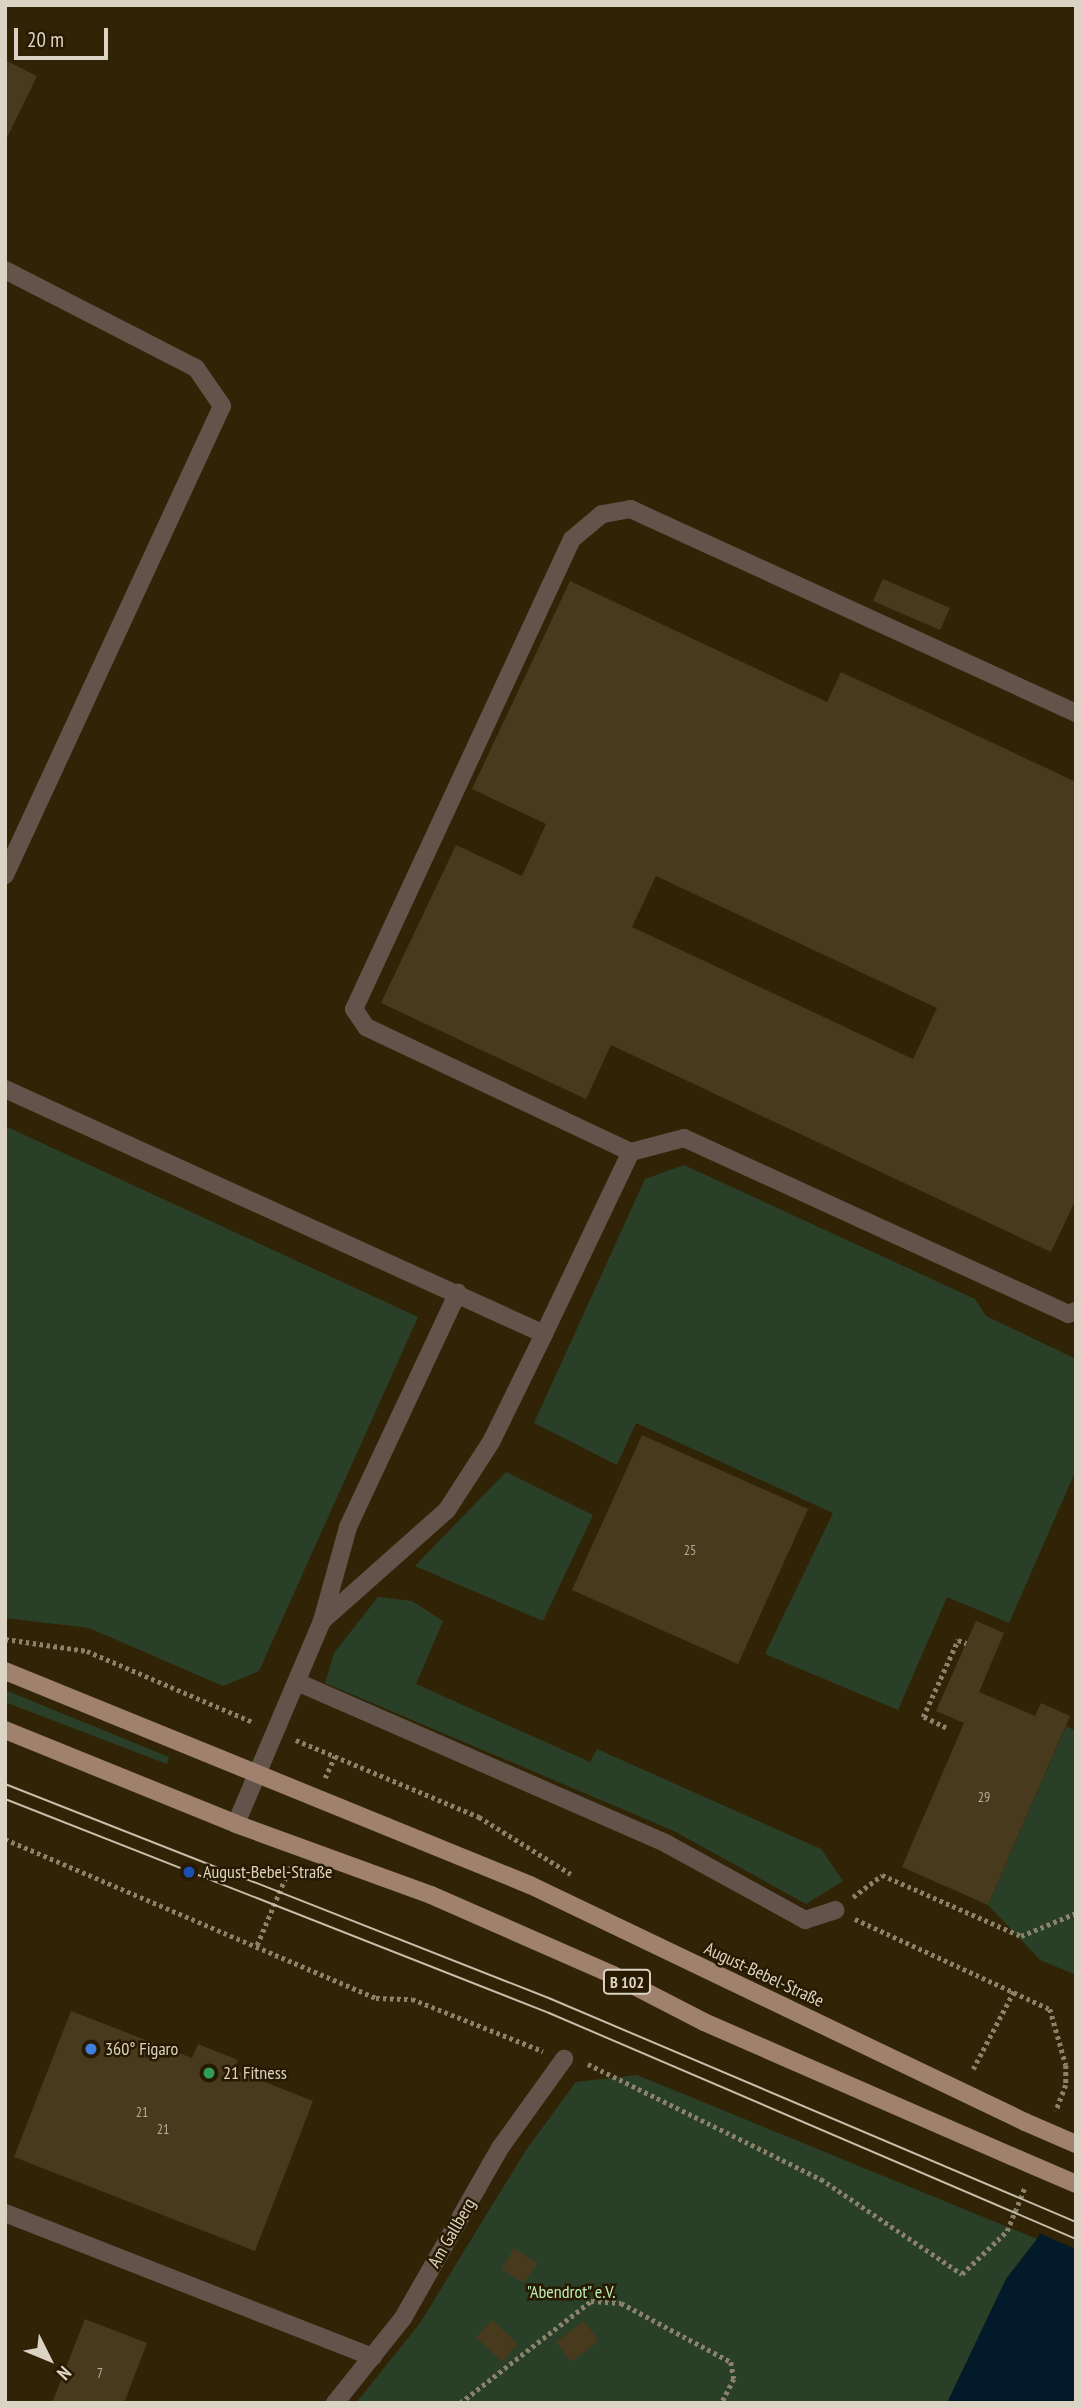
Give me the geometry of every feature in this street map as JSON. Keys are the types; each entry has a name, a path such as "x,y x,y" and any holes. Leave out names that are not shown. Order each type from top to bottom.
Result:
{"main road":[{"name":"August-Bebel-Straße","path":"5,1671 530,1885 1076,2144"},
{"name":"B 102","path":"5,1730 236,1824 431,1895 613,1975 704,2022 1076,2184"}],"street":[{"path":"5,270 196,368 222,406 5,875"},
{"path":"1076,713 631,509 602,514 572,539 354,1009 366,1027 631,1152 684,1138 1068,1314 1076,1311"},
{"path":"5,1089 544,1334"},
{"path":"322,1621 447,1510 491,1441 631,1152"},
{"path":"236,1824 322,1621 348,1527 458,1293"},
{"path":"297,1682 667,1844 805,1920 835,1910"},
{"name":"Am Gallberg","path":"335,2403 403,2318 500,2148 564,2059"},
{"path":"5,2213 373,2357"}],"path":[{"path":"5,1639 87,1651 479,1817 577,1877"},
{"path":"946,1728 923,1717 958,1640 966,1643"},
{"path":"5,1839 376,1998 412,1999 564,2059 600,2067 821,2179 962,2274 1007,2231"},
{"path":"1066,2085 1066,2066 1050,2009 835,1910 882,1875 1021,1936 1076,1913"},
{"path":"974,2069 1014,1991"},
{"path":"961,2063 986,2075"},
{"path":"460,2403 591,2301 621,2303 731,2362 734,2379 722,2403"}],"green space":[{"path":"5,1126 418,1317 259,1671 223,1686 89,1628 5,1618"},
{"path":"684,1165 975,1299 986,1316 1076,1359 1076,1470 1009,1623 947,1597 898,1710 765,1654 833,1513 636,1423 617,1465 534,1423 645,1179"},
{"path":"506,1472 593,1515 543,1621 415,1566"},
{"path":"378,1597 412,1601 443,1621 416,1684 590,1762 597,1749 821,1849 843,1881 806,1904 674,1831 325,1683 334,1653"},
{"path":"5,1690 169,1757 167,1764 5,1702"},
{"path":"1066,1726 1076,1731 1076,1975 1040,1960 988,1905"},
{"name":"\"Abendrot\" e.V.","path":"637,2075 1037,2239 1006,2279 947,2403 356,2403 420,2323 526,2150 576,2082"}],"water":[{"path":"1076,2152 1076,2403 947,2403 1006,2279 1037,2239"}],"pier":[{"path":"1076,2149 1076,2249 1036,2232"}],"building":[{"path":"5,60 37,76 5,142"},
{"path":"883,579 950,608 940,630 873,601"},
{"path":"570,581 827,702 841,672 1076,782 1076,1199 1051,1252 611,1045 586,1099 381,1003 456,845 522,876 546,824 472,789","holes":["656,876 937,1008 913,1059 632,927"]},
{"path":"642,1435 808,1509 738,1664 572,1590"},
{"path":"976,1621 1004,1633 979,1692 1035,1716 1041,1703 1070,1716 988,1905 902,1867 964,1723 936,1711"},
{"path":"71,2011 192,2058 198,2044 238,2060 234,2070 313,2101 255,2251 14,2157"},
{"path":"514,2248 537,2263 524,2283 501,2269"},
{"path":"85,2319 147,2343 124,2403 52,2403"},
{"path":"492,2320 518,2344 502,2362 476,2337"},
{"path":"584,2321 599,2341 571,2362 556,2342"}],"tram line":[{"path":"5,1784 551,1999 1076,2222"},
{"path":"5,1799 549,2013 1076,2239"}],"place":[{"name":"August-Bebel-Straße","path":"189,1872"},
{"name":"360° Figaro","path":"91,2049"},
{"name":"21 Fitness","path":"209,2073"}]}
